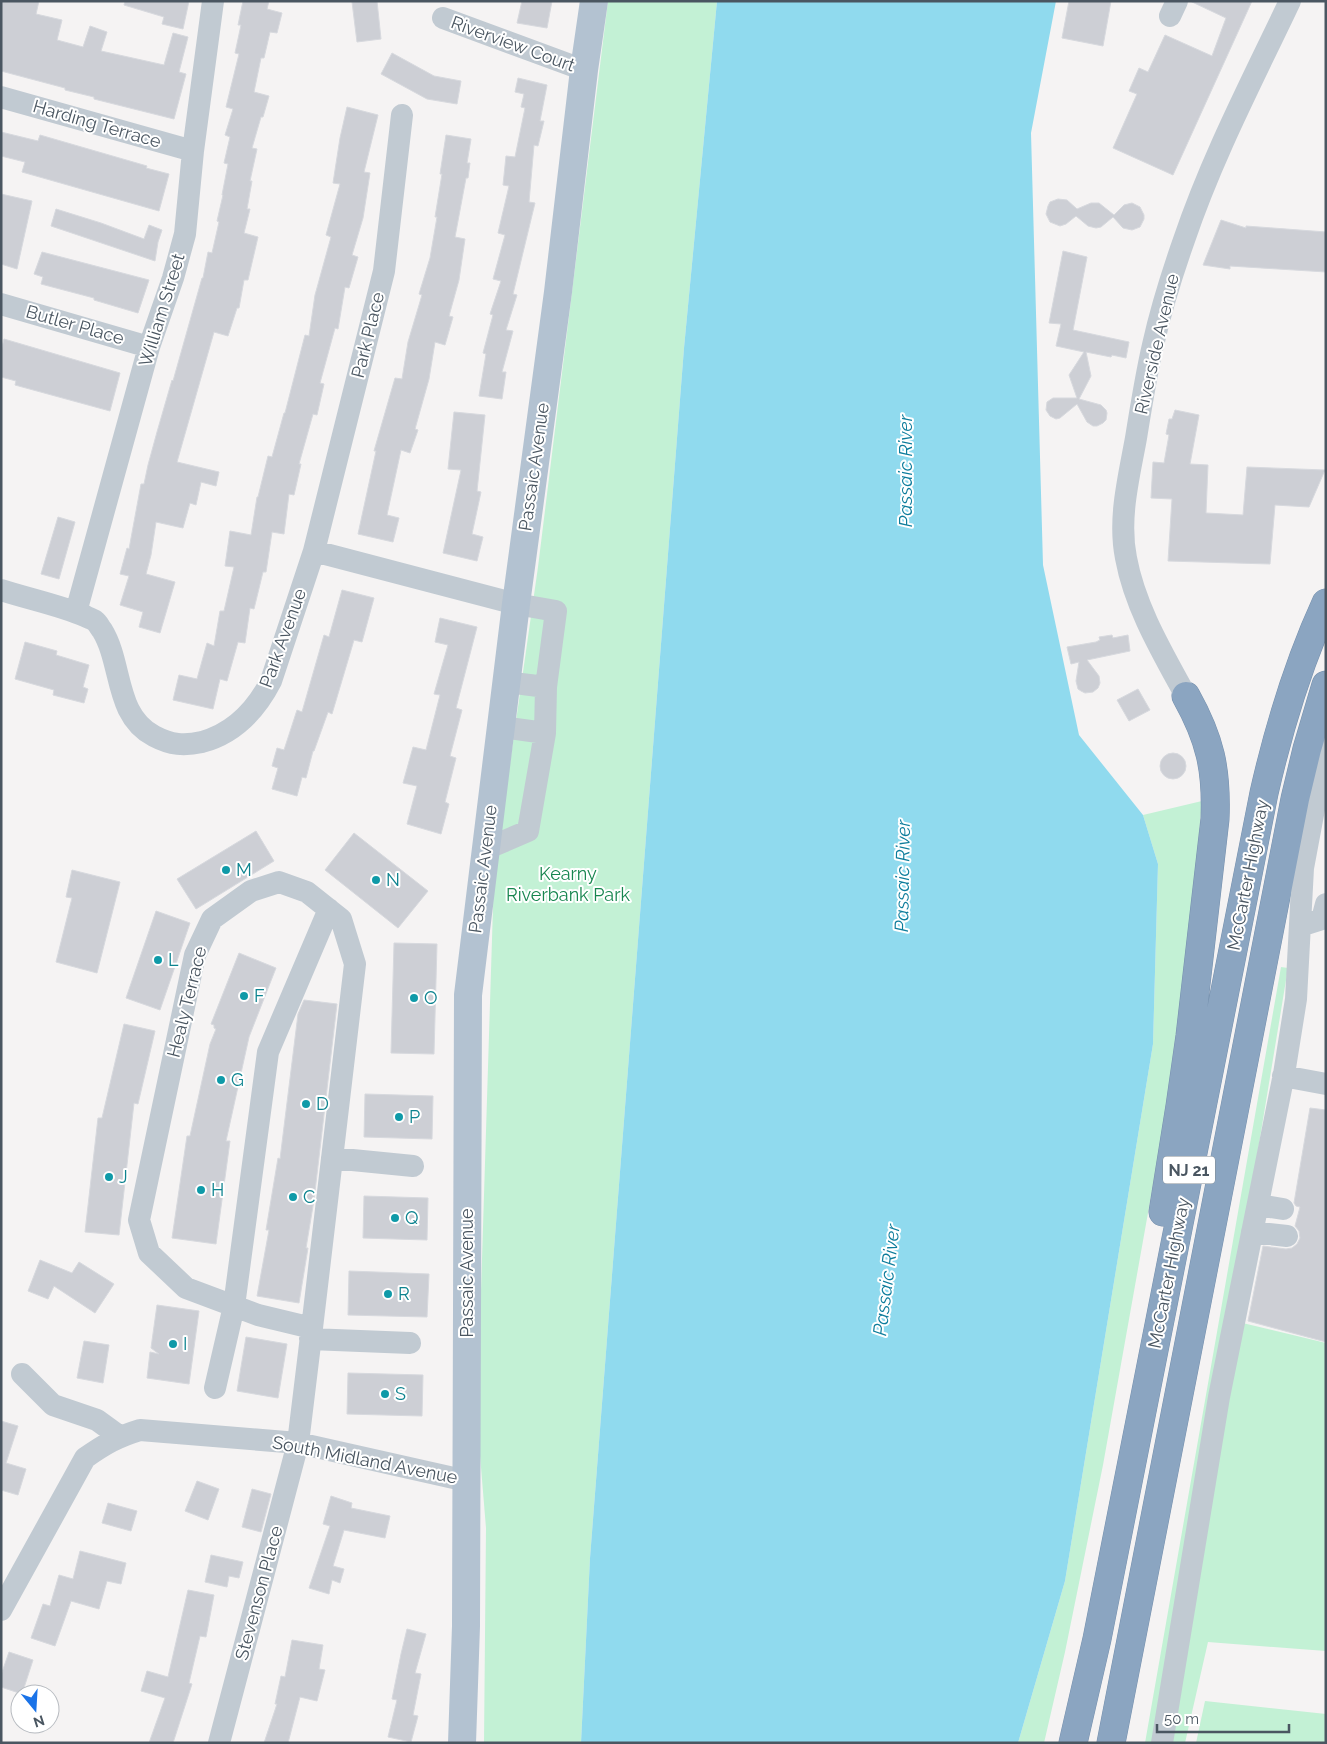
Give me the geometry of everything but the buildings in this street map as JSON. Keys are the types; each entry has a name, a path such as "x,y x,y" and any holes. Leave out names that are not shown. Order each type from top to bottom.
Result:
{"highway":[{"name":"McCarter Highway","path":"1073,1743 1097,1639 1264,793 1289,697 1306,649 1326,603"},
{"name":"NJ 21","path":"1111,1743 1295,799 1306,749 1326,685"},
{"path":"1128,1481 1164,1207 1186,1062 1215,818 1214,769 1209,743 1198,716 1186,696"},
{"path":"1130,1743 1154,1520"}],"main road":[{"name":"Passaic Avenue","path":"462,1743 466,1668 468,995 506,682 558,292 594,1"}],"street":[{"name":"William Street","path":"76,612 149,347 173,278 185,234 193,151 213,1"},
{"name":"Riverside Avenue","path":"1186,696 1145,617 1131,576 1126,558 1123,530 1127,491 1153,344 1185,238 1227,135 1290,1"},
{"name":"Riverview Court","path":"442,18 584,70"},
{"name":"Harding Terrace","path":"1,97 193,151"},
{"name":"Park Place","path":"314,551 384,271 402,115"},
{"name":"Butler Place","path":"1,304 149,347"},
{"path":"314,551 516,604 556,612 546,687 545,733 528,831 486,849"},
{"name":"Park Avenue","path":"1,590 76,612 96,621 108,640 122,692 131,715 143,730 163,741 187,745 211,739 235,727 251,712 264,694 271,681 314,551"},
{"path":"506,682 546,687"},
{"path":"501,727 545,733"},
{"path":"1162,1743 1219,1397 1258,1205 1275,1170 1283,1129 1283,1076 1296,999 1303,868 1326,745"},
{"name":"Healy Terrace","path":"298,1444 355,964 340,919 308,892 279,882 250,891 212,919 195,955 139,1220 149,1253 186,1288 311,1334"},
{"path":"1300,926 1322,919 1326,904"},
{"path":"215,1388 234,1306 268,1052 329,909"},
{"path":"1283,1076 1326,1084"},
{"path":"332,1158 413,1166"},
{"path":"1258,1205 1283,1209"},
{"path":"1252,1232 1287,1236"},
{"path":"311,1334 410,1343"},
{"path":"22,1374 53,1405 97,1420 119,1436"},
{"name":"South Midland Avenue","path":"1,1610 85,1458 119,1436 140,1430 298,1444 467,1481"},
{"name":"Stevenson Place","path":"219,1743 298,1444"}],"green space":[{"name":"Kearny Riverbank Park","path":"608,1 717,1 684,348 590,1558 581,1743 484,1743 486,1528 477,1419 494,875 538,567"},
{"path":"1202,801 1189,944 1161,1140 1103,1465 1065,1652 1044,1743 1018,1743 1065,1581 1153,1044 1158,864 1143,815"},
{"path":"1281,967 1288,968 1230,1320 1326,1343 1326,1651 1208,1642 1185,1743 1145,1743"},
{"path":"1205,1701 1326,1714 1326,1743 1196,1743"}],"water":[{"name":"Passaic River","path":"717,1 1056,1 1031,133 1043,565 1079,735 1143,815 1158,864 1153,1044 1065,1581 1018,1743 581,1743 590,1558 684,348"}],"place":[{"name":"M","path":"226,870"},
{"name":"N","path":"376,880"},
{"name":"L","path":"158,960"},
{"name":"F","path":"244,996"},
{"name":"O","path":"414,998"},
{"name":"G","path":"221,1080"},
{"name":"D","path":"306,1104"},
{"name":"P","path":"399,1117"},
{"name":"J","path":"109,1177"},
{"name":"H","path":"201,1190"},
{"name":"C","path":"293,1197"},
{"name":"Q","path":"395,1218"},
{"name":"R","path":"388,1294"},
{"name":"I","path":"173,1344"},
{"name":"S","path":"385,1394"}]}
